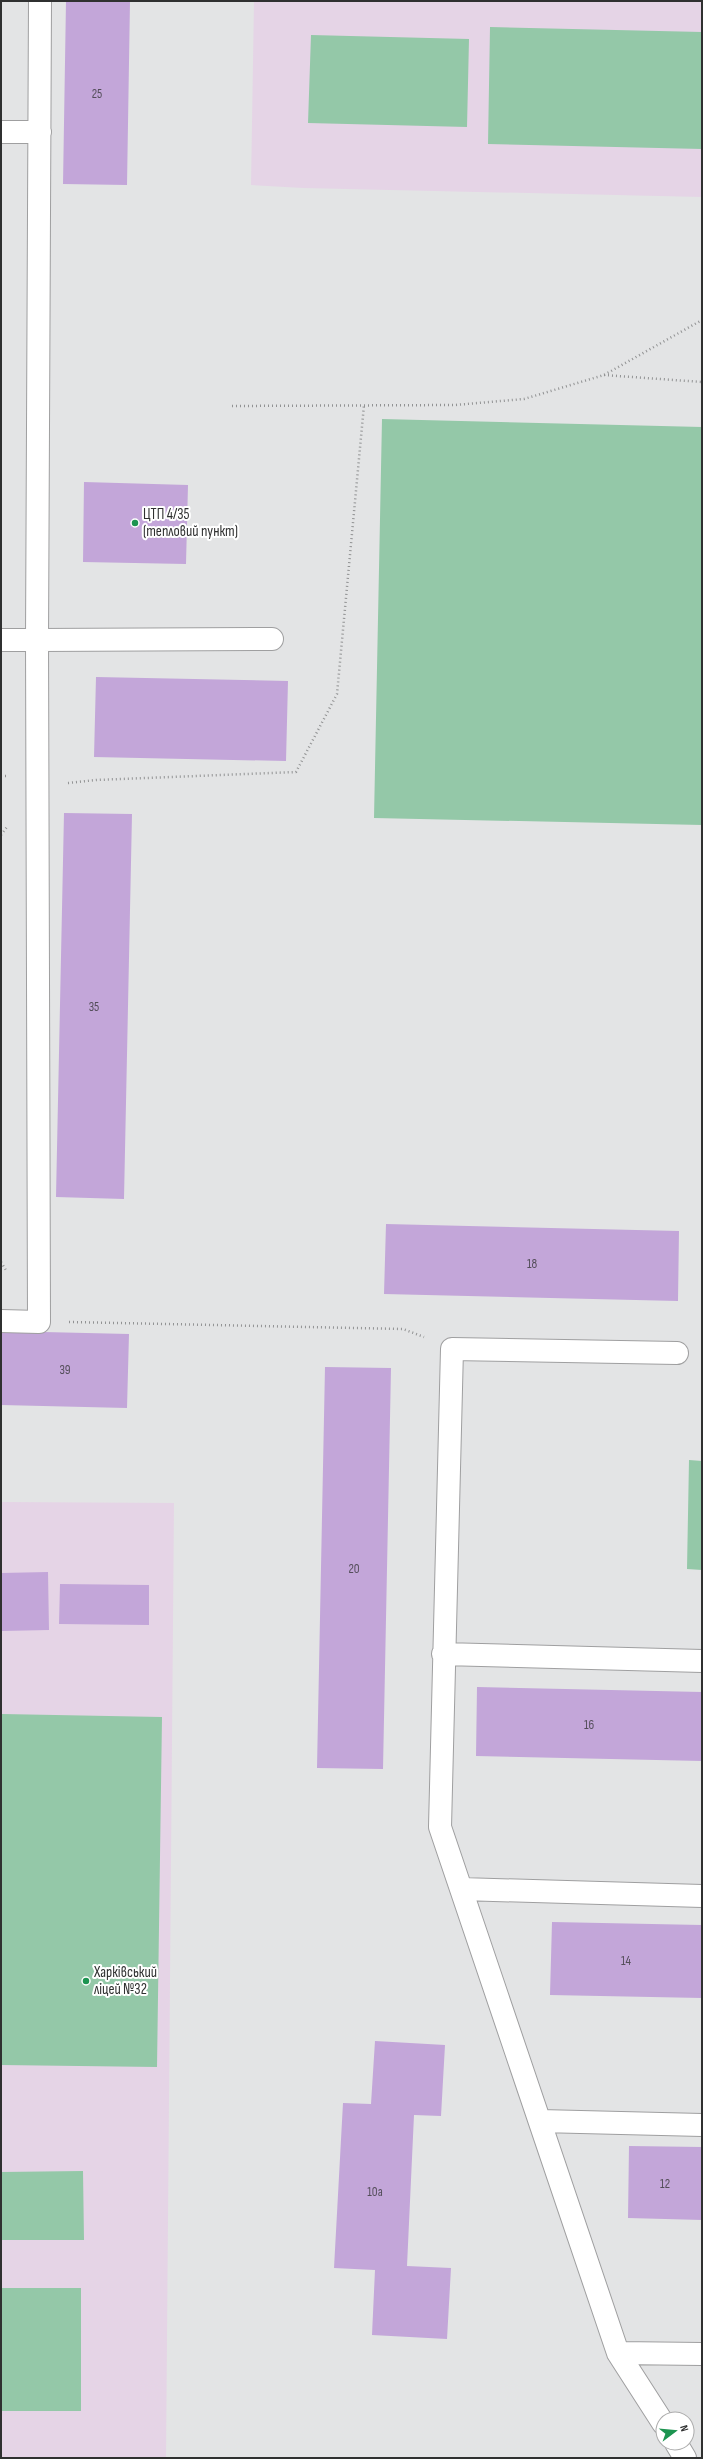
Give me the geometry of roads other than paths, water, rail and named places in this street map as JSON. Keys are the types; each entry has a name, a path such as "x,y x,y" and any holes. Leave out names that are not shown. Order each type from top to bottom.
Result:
{"lane":[{"path":"1,1321 39,1322 37,640 40,1"},
{"path":"1,132 40,132"},
{"path":"1,640 272,638"},
{"path":"655,2411 618,2353 440,1827 443,1654 452,1349 677,1353"},
{"path":"443,1654 702,1660"},
{"path":"461,1890 702,1896"},
{"path":"540,2121 702,2124"},
{"path":"618,2353 702,2354"}],"place":[{"name":"ЦТП 4/35 (тепловий пункт)","path":"135,523"},
{"name":"Харківський ліцей №32","path":"86,1981"}]}
